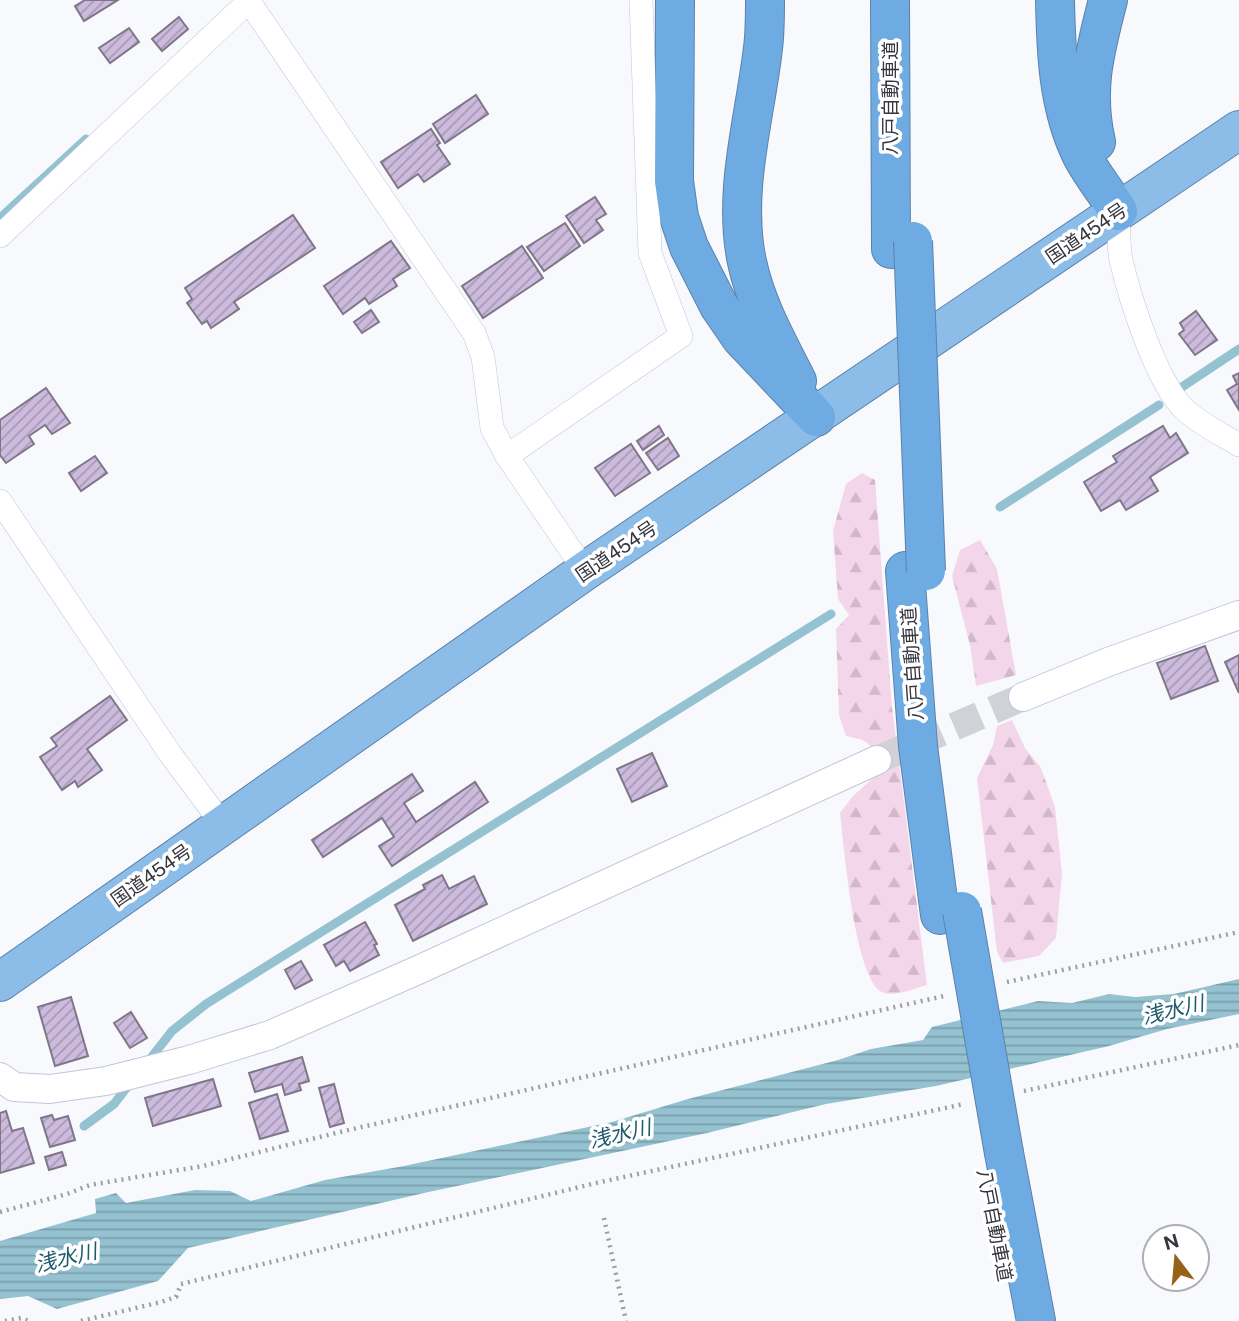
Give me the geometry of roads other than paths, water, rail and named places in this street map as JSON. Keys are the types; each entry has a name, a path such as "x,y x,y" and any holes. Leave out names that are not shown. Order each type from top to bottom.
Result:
{"highway":[{"path":"675,0 674,181 679,217 689,247 719,306 741,338 816,417"},
{"path":"765,0 764,46 743,189 747,261 756,295 768,323 816,417"},
{"name":"八戸自動車道","path":"890,0 915,571 918,746 951,913 993,1155 1014,1321"},
{"name":"八戸自動車道","path":"902,245 910,0"},
{"path":"1055,0 1058,72 1072,133 1083,158 1118,211"},
{"path":"1108,0 1093,58 1089,105 1098,151 1118,211"},
{"name":"国道454号","path":"0,982 585,571 1239,130"},
{"name":"八戸自動車道","path":"993,1155 1036,1321"}],"street":[{"path":"0,236 249,0 474,333 483,357 492,428 507,456 585,571"},
{"path":"507,456 681,336 650,253 641,0"},
{"path":"1118,211 1121,258 1159,372 1170,392 1185,410 1239,445"},
{"path":"0,500 172,755 223,825"},
{"path":"1023,697 1108,662 1239,615"},
{"path":"0,1076 14,1087 50,1089 106,1081 189,1060 270,1035 877,760"}],"water":[{"name":"浅水川","path":"1239,979 1239,1014 936,1086 826,1104 188,1248 158,1281 57,1309 28,1296 0,1299 0,1241 96,1213 95,1199 116,1193 126,1203 195,1190 230,1191 251,1201 325,1180 612,1122 871,1049 923,1040 932,1027 1038,1001 1072,1003 1109,994 1135,997 1174,994"}],"waterway":[{"path":"0,218 86,139"},
{"path":"1182,387 1239,349"},
{"path":"1000,507 1159,405"},
{"path":"147,1063 172,1031 206,1004 831,614"},
{"path":"84,1126 114,1104 131,1082"}],"tunnel":[{"path":"877,760 1023,697"}]}
